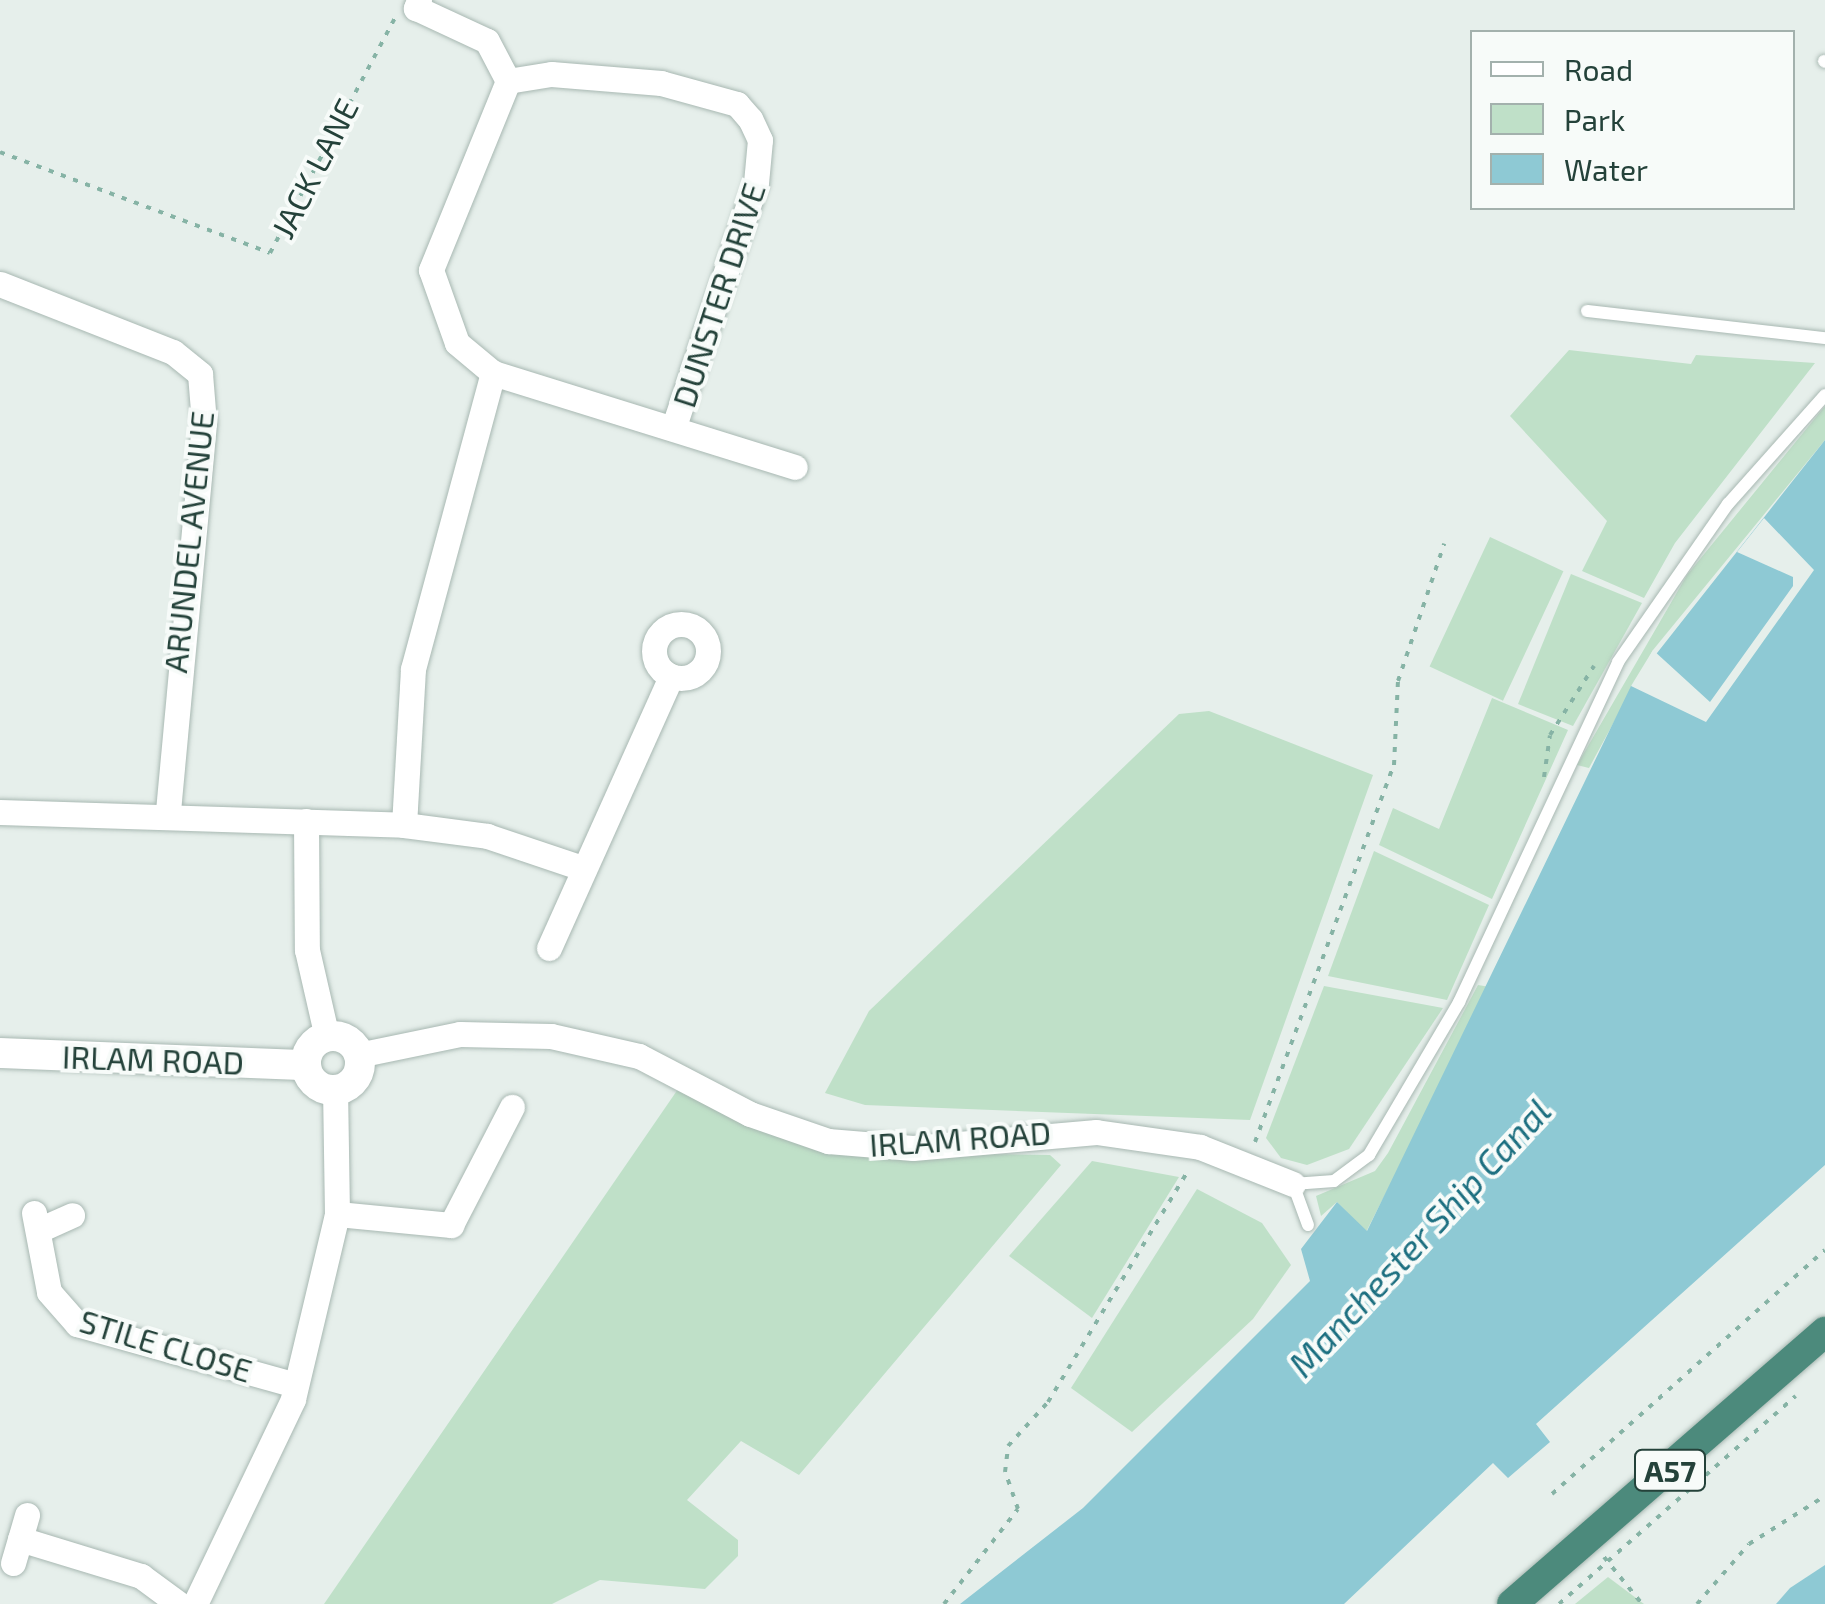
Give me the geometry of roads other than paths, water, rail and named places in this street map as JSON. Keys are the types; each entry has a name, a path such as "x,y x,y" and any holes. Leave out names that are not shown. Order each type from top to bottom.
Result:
{"highway":[{"name":"A57","path":"1512,1604 1825,1332"}],"street":[{"path":"418,4 487,41 508,80"},
{"name":"DUNSTER DRIVE","path":"674,426 756,183 760,140 750,119 712,94 661,83 552,74 508,80 431,270 444,323 493,373 674,426 795,467"},
{"name":"ARUNDEL AVENUE","path":"0,284 174,352 200,374 204,423 168,811"},
{"path":"404,825 413,669 493,373"},
{"path":"561,938 582,868 671,676"},
{"path":"0,812 168,811 404,825 487,836 582,868"},
{"path":"306,820 307,950 327,1036 358,1055 355,1078 335,1090"},
{"name":"IRLAM ROAD","path":"358,1055 505,1031 627,1052 750,1114 828,1141 913,1148 1096,1132 1200,1147 1293,1184"},
{"path":"327,1036 305,1065 312,1081 335,1090"},
{"path":"0,1054 0,1062"},
{"name":"IRLAM ROAD","path":"0,1054 305,1065"},
{"path":"195,1604 283,1430 296,1385 337,1214 335,1090"},
{"path":"337,1214 451,1224 512,1107"},
{"name":"STILE CLOSE","path":"72,1214 38,1222 49,1292 77,1324 296,1385"},
{"path":"20,1539 142,1576 179,1604"}],"lane":[{"path":"1587,312 1825,338"},
{"path":"1308,1225 1293,1184 1334,1181 1369,1155 1460,1002 1547,806 1618,662 1728,504 1825,395"}],"water":[{"name":"Manchester Ship Canal","path":"1825,440 1825,1165 1536,1424 1550,1442 1508,1478 1493,1463 1344,1604 960,1604 1083,1508 1310,1281 1301,1249 1337,1202 1367,1231 1631,686"},
{"path":"1825,1565 1825,1604 1776,1604 1790,1588"}]}
